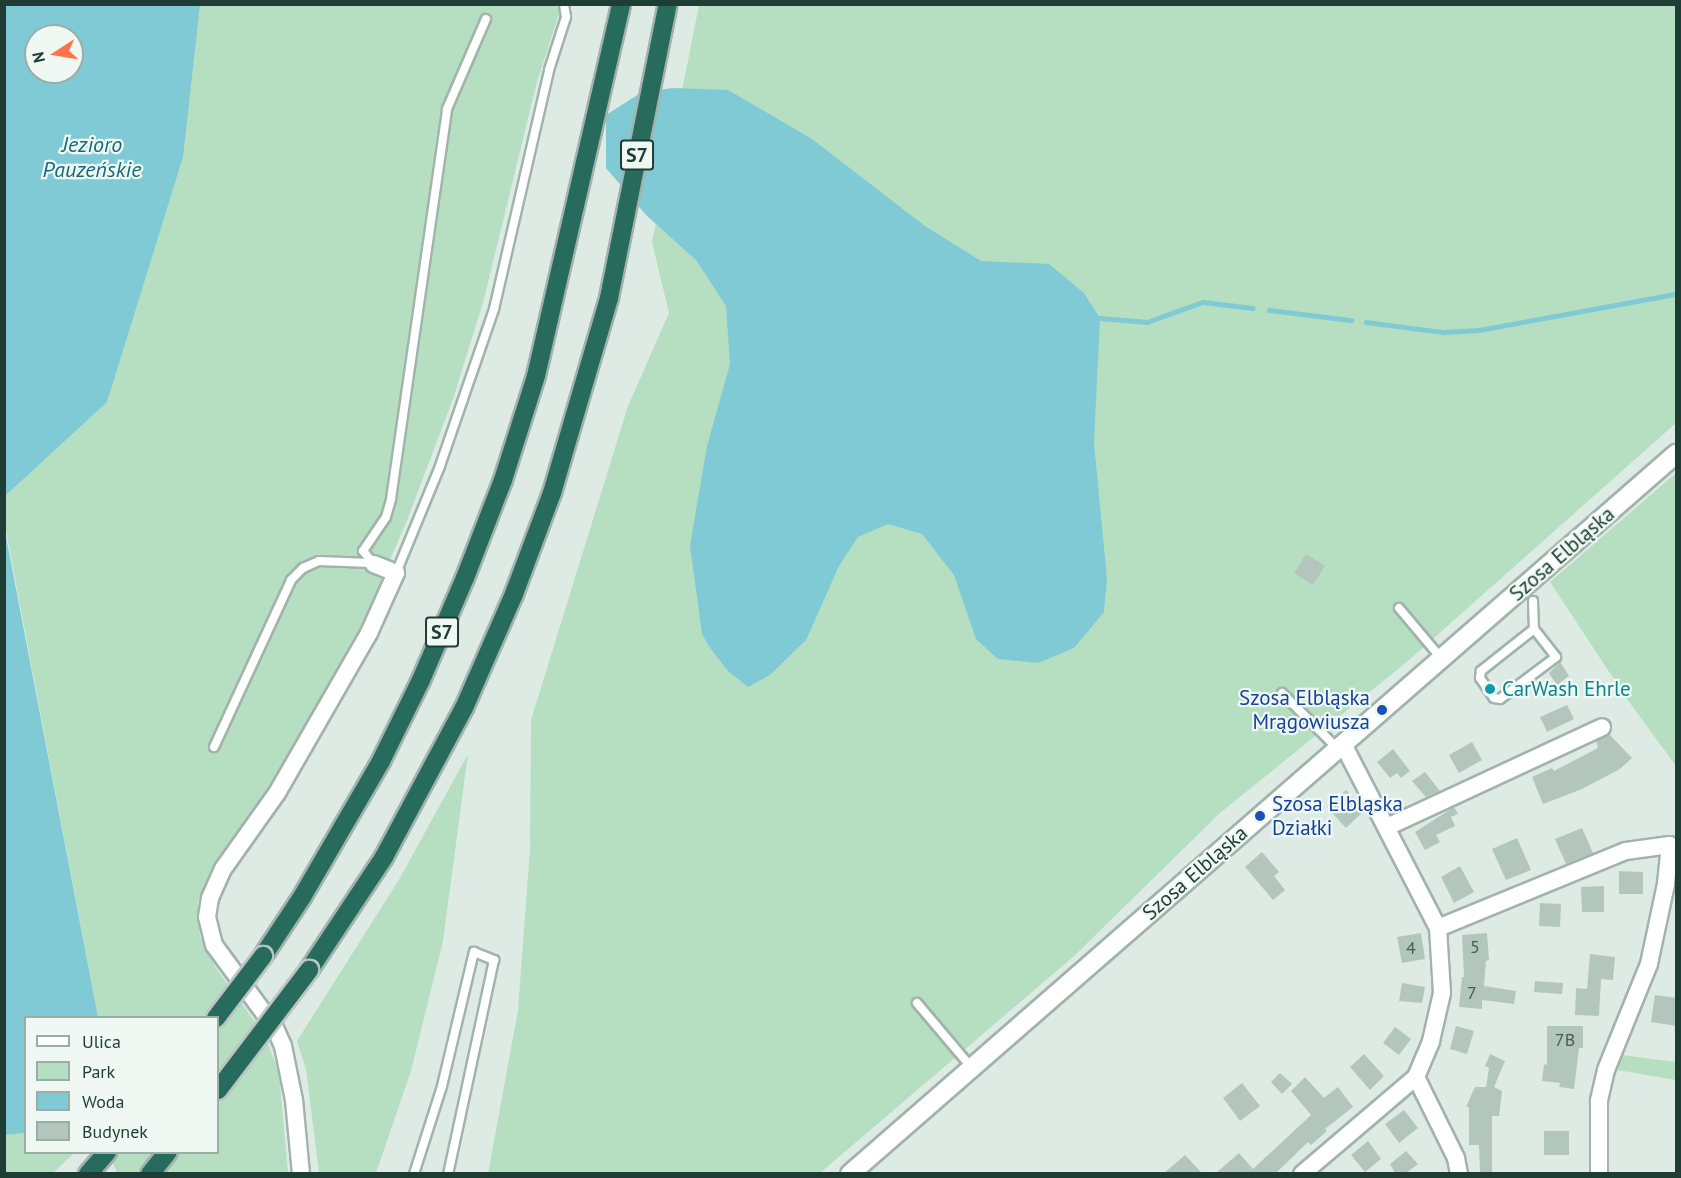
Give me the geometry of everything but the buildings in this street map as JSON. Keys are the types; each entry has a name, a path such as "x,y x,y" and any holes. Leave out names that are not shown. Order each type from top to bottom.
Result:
{"highway":[{"name":"S7","path":"217,1016 263,956 335,842 381,760 421,680 465,578 503,480 536,376 621,4"},
{"name":"S7","path":"219,1089 342,924 384,857 464,708 514,594 552,493 609,298 667,9"},
{"path":"88,1173 105,1154"},
{"path":"150,1173 166,1154"}],"main road":[{"name":"Szosa Elbląska","path":"850,1173 1677,454"}],"street":[{"path":"301,1173 294,1100 283,1046 275,1028 214,945 207,917 210,898 223,869 277,793 347,675 396,573 372,563"},
{"path":"1387,827 1602,727"},
{"path":"1302,1173 1416,1077 1431,1041 1442,993 1438,928 1387,827 1341,747"},
{"path":"1438,928 1626,851 1670,845 1666,884 1649,964 1606,1070 1599,1101 1599,1173"},
{"path":"1416,1077 1456,1158 1459,1173"}],"lane":[{"path":"396,573 440,466 494,309 549,70 566,17 564,4"},
{"path":"372,563 363,551 386,517 391,499 447,109 486,19"},
{"path":"214,747 291,580 303,568 319,561 372,563"},
{"path":"1533,601 1534,629 1556,657 1500,699 1494,698 1480,678 1481,671 1534,629"},
{"path":"1399,608 1441,659"},
{"path":"1282,693 1341,747"},
{"path":"414,1173 442,1086 474,952 494,960 448,1173"},
{"path":"917,1003 972,1068"}],"green space":[{"path":"200,5 562,5 537,82 483,303 453,399 406,523 359,631 316,713 198,901 200,936 216,968 265,1036 279,1073 288,1173 117,1173 109,1154 219,1154 219,1016 98,1016 5,526 4,496 107,401"},
{"path":"699,5 1676,5 1676,423 1408,661 1220,813 1073,957 820,1173 488,1174 518,1010 530,849 531,720 628,406 669,313 652,242"},
{"path":"1676,473 1676,766 1627,699 1550,582"},
{"path":"468,754 443,941 411,1071 376,1173 319,1173 306,1069 297,1041 400,878"},
{"path":"1622,1055 1676,1062 1676,1080 1617,1070"},
{"path":"24,1133 24,1154 73,1154 53,1173 5,1173 4,1135"}],"water":[{"name":"Jezioro Pauzeńskie","path":"5,4 200,5 183,157 107,402 5,496"},
{"path":"673,88 728,90 812,139 925,226 981,261 1049,264 1084,293 1100,318 1094,443 1107,579 1104,612 1074,648 1038,663 998,659 976,639 954,575 922,534 888,524 858,537 839,566 806,640 770,675 748,687 727,670 710,648 702,634 690,546 707,446 730,364 726,306 696,260 646,215 606,168 606,115 642,92"},
{"path":"4,526 98,1016 24,1016 24,1133 5,1135"}],"waterway":[{"path":"1366,322 1443,332 1479,330 1676,294"},
{"path":"1100,318 1147,322 1203,302 1253,308"},
{"path":"1269,310 1351,320"}],"place":[{"name":"CarWash Ehrle","path":"1490,689"},
{"name":"Szosa Elbląska Mrągowiusza","path":"1382,710"},
{"name":"Szosa Elbląska Działki","path":"1260,816"}]}
